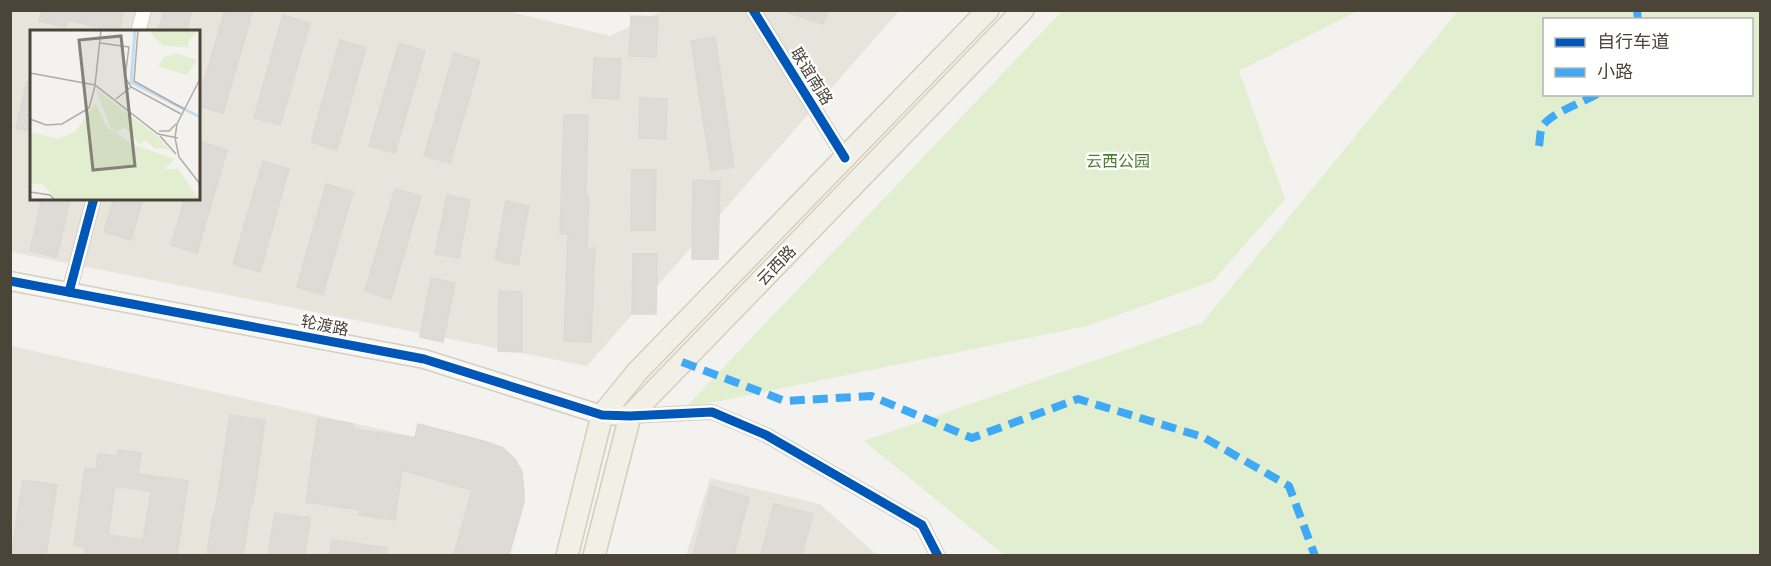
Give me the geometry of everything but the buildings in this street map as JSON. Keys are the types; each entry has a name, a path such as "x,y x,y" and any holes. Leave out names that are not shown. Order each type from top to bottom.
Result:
{"main road":[{"name":"云西路","path":"567,555 602,415 637,372 988,10"},
{"name":"云西路","path":"594,555 630,416 1023,10"},
{"name":"轮渡路","path":"10,281 424,359 602,415 630,416"}],"street":[{"path":"139,30 144,10"},
{"name":"联谊南路","path":"753,10 845,158"},
{"path":"69,292 93,200"},
{"path":"630,416 712,412 766,435 922,525 938,555"}],"shaded area":[{"path":"503,10 610,36 662,11 899,11 587,366 11,252 10,11"},
{"path":"11,346 491,454 462,555 11,556"},
{"path":"710,478 820,504 877,555 686,556"}],"green space":[{"name":"云西公园","path":"1062,11 1358,11 1239,71 1285,199 1213,281 1087,326 685,408"},
{"path":"1458,11 1760,11 1760,555 1004,555 864,441 1202,323"}],"marked path":[{"path":"1637,10 1638,18"},
{"path":"1539,146 1541,129 1546,122 1593,96"},
{"path":"682,362 785,401 871,396 972,438 1078,399 1203,437 1289,486 1315,556"}],"cycle path":[{"path":"753,10 845,158"},
{"path":"69,292 93,200"},
{"path":"10,281 424,359 602,415 712,412 766,435 922,525 938,556"}]}
